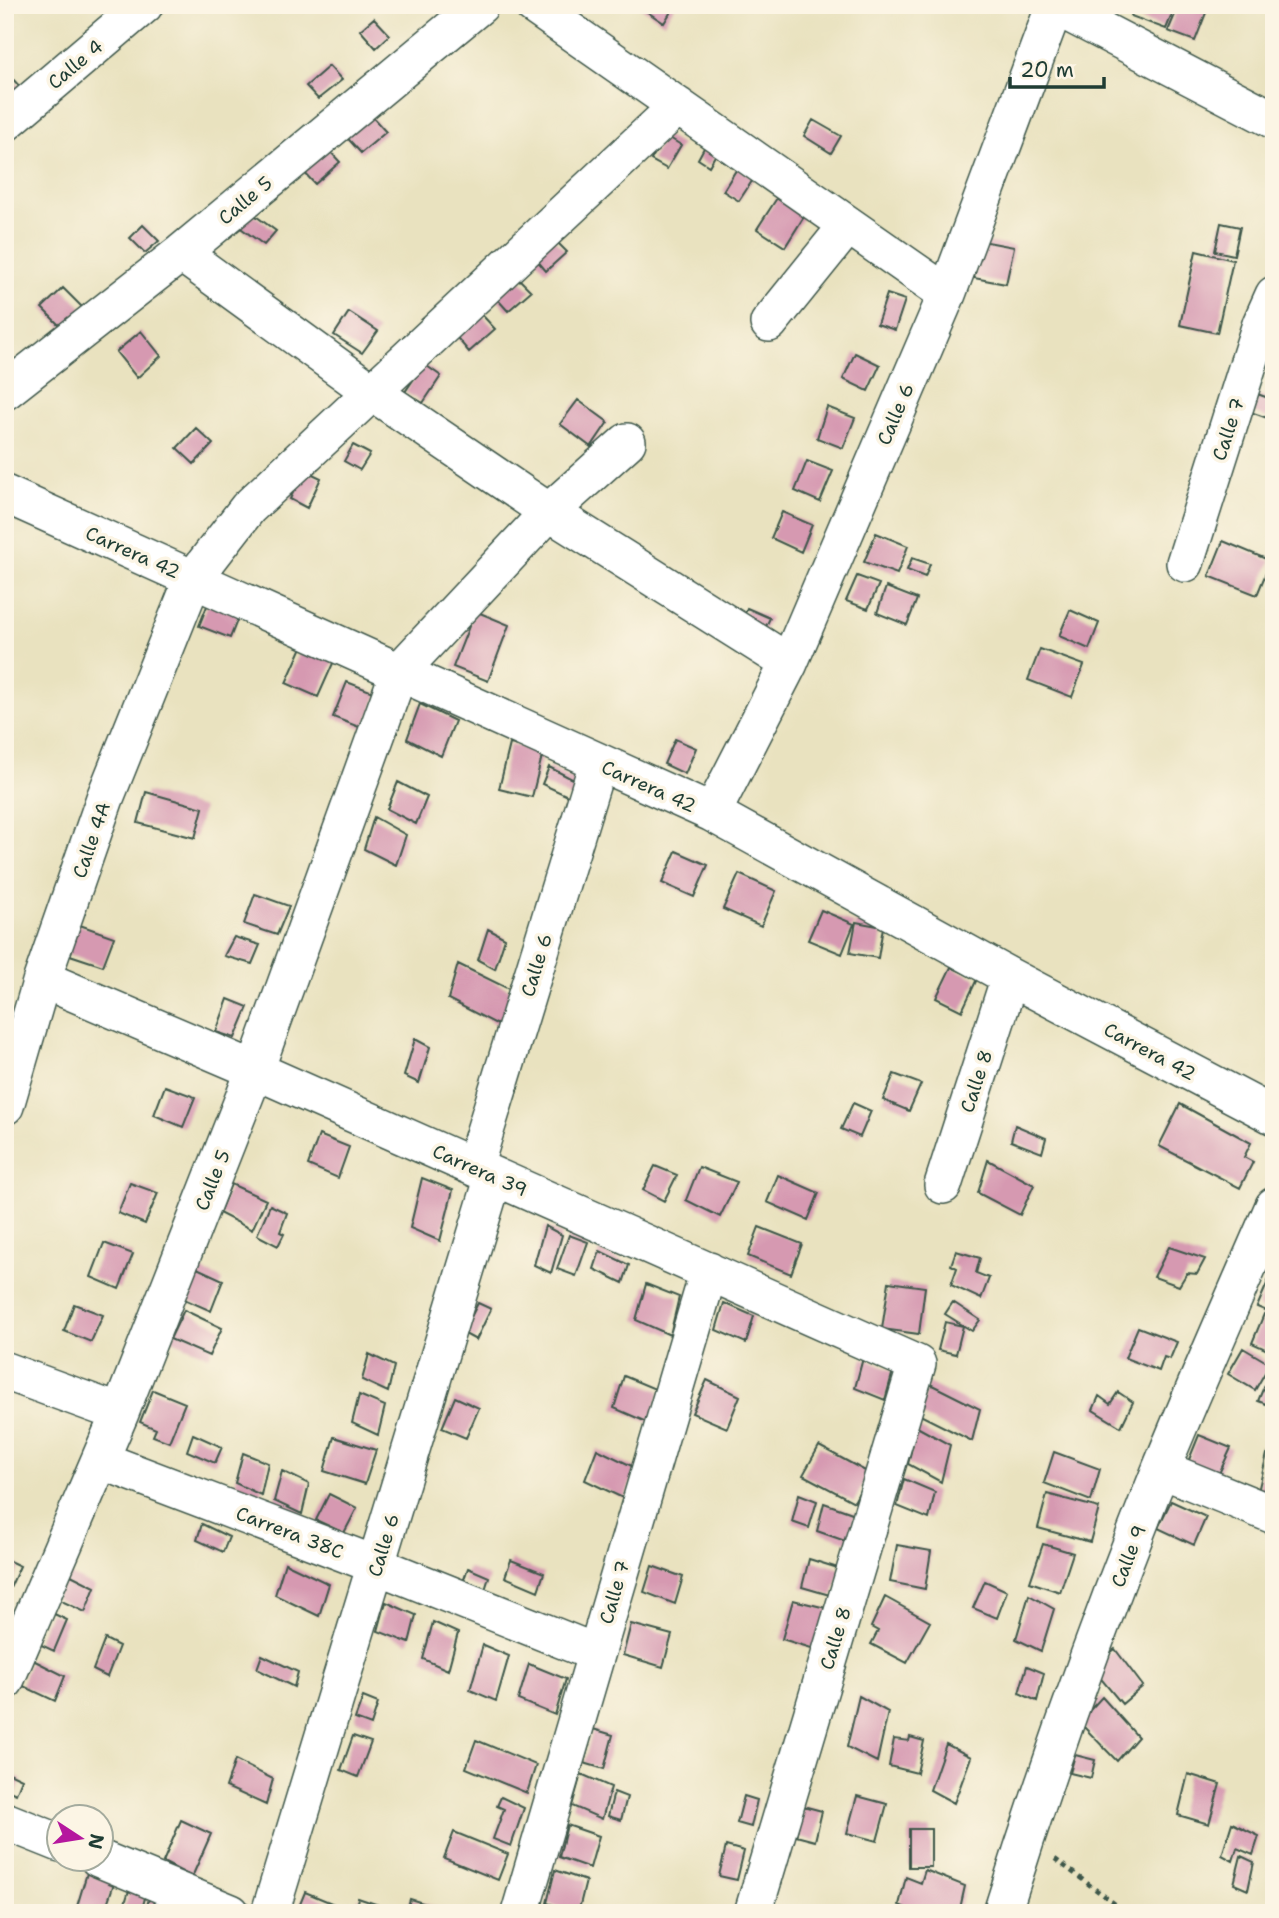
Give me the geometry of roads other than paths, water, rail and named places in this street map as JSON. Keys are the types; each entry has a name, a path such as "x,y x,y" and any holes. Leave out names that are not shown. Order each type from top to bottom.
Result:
{"street":[{"name":"Calle 4","path":"5,123 144,5"},
{"name":"Calle 5","path":"5,390 181,253 480,5"},
{"path":"533,5 947,294"},
{"path":"1055,6 1274,120"},
{"name":"Calle 6","path":"712,813 789,663 947,294 1055,6"},
{"name":"Calle 4A","path":"5,1106 42,979 105,798 193,579 248,508 678,106"},
{"path":"769,323 848,225"},
{"path":"181,253 372,392 549,512 789,663"},
{"name":"Calle 7","path":"1185,564 1261,324 1274,295"},
{"path":"399,672 549,512 627,442"},
{"name":"Carrera 42","path":"5,494 712,813 1010,977 1274,1116"},
{"name":"Calle 5","path":"5,1681 120,1413 255,1070 399,672"},
{"name":"Calle 6","path":"270,1913 376,1565 598,763"},
{"name":"Calle 8","path":"943,1185 1010,977"},
{"name":"Carrera 39","path":"42,979 255,1070 917,1364"},
{"name":"Calle 9","path":"1002,1913 1091,1652 1161,1469 1274,1206"},
{"name":"Calle 7","path":"520,1913 709,1271"},
{"name":"Calle 8","path":"753,1913 917,1364"},
{"path":"5,1371 120,1413"},
{"name":"Carrera 38C","path":"100,1460 597,1653"},
{"path":"1161,1469 1274,1515"},
{"path":"5,1821 46,1837"},
{"path":"116,1865 231,1913"}]}
